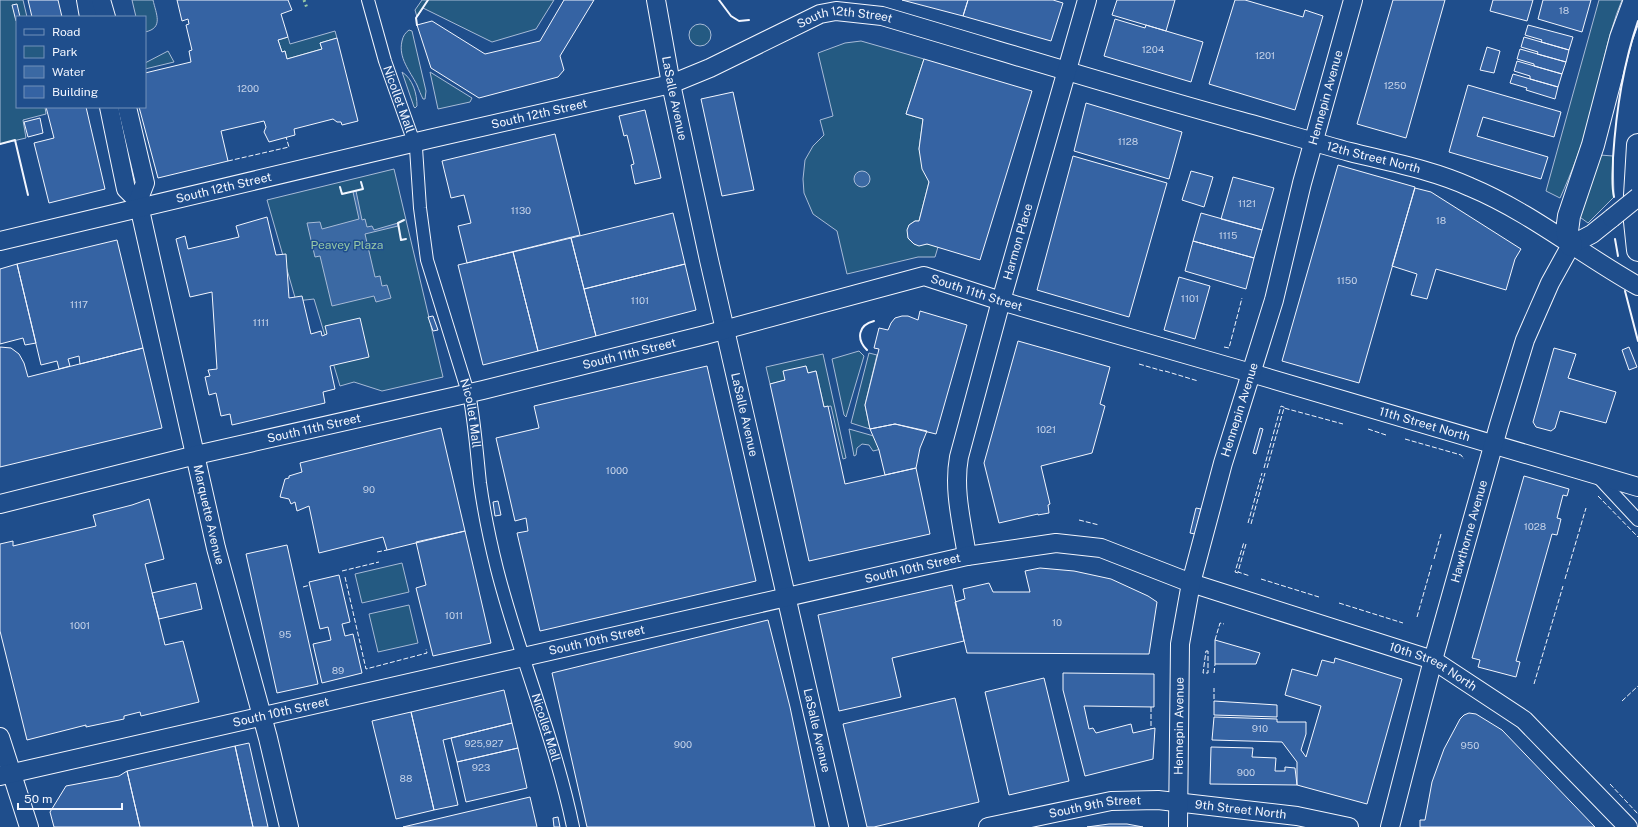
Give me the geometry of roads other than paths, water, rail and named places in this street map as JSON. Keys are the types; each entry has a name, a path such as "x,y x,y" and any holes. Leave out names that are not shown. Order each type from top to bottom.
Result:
{"highway":[{"path":"1571,245 1567,227 1569,216 1593,145 1621,38 1634,0"},
{"path":"1638,145 1634,212 1638,250"}],"street":[{"path":"86,0 89,16"},
{"path":"102,0 106,16"},
{"name":"Nicollet Mall","path":"368,0 385,61 415,143 420,208 427,260 468,394 473,417 480,484 491,546 503,594 547,729 573,827"},
{"name":"LaSalle Avenue","path":"656,0 671,84 725,329 839,827"},
{"name":"Harmon Place","path":"967,556 956,483 956,470 1001,301 1087,0"},
{"name":"Hennepin Avenue","path":"1178,827 1180,644 1191,583 1223,463 1274,300 1300,190 1353,0"},
{"name":"South 12th Street","path":"0,242 139,204 415,143 671,84 710,68 838,6 882,16 1066,71"},
{"name":"12th Street North","path":"1066,71 1313,141 1422,170 1458,182 1504,203 1638,286"},
{"name":"Marquette Avenue","path":"109,108 126,188 139,204 226,584 262,716 289,827"},
{"path":"127,108 145,183 139,204"},
{"path":"1571,245 1592,234 1638,197"},
{"name":"Hawthorne Avenue","path":"1390,827 1434,660 1530,326 1571,245"},
{"name":"South 11th Street","path":"0,504 196,456 468,394 725,329 924,276 1001,301 1251,373"},
{"name":"11th Street North","path":"1251,373 1495,444 1638,488"},
{"name":"11th Street North","path":"1597,476 1638,520"},
{"name":"South 10th Street","path":"6,775 786,596 967,556 1056,542 1101,548 1191,583"},
{"name":"10th Street North","path":"1191,583 1434,660 1524,720 1628,827"},
{"path":"0,737 6,775 29,827"},
{"name":"South 9th Street","path":"988,827 1111,801 1158,800 1179,802"},
{"name":"9th Street North","path":"1179,802 1297,816 1349,827"}],"water":[{"path":"862,171 868,173 870,179 868,185 862,187 856,185 854,179 856,173"},
{"path":"356,191 362,220 365,219 367,227 372,226 374,230 398,223 398,226 365,234 375,277 380,276 382,286 387,285 391,298 376,302 374,296 332,306 320,256 315,257 307,223 320,222 322,229 359,219 353,192"}],"park label":[{"name":"Peavey Plaza","path":"347,245"}]}
